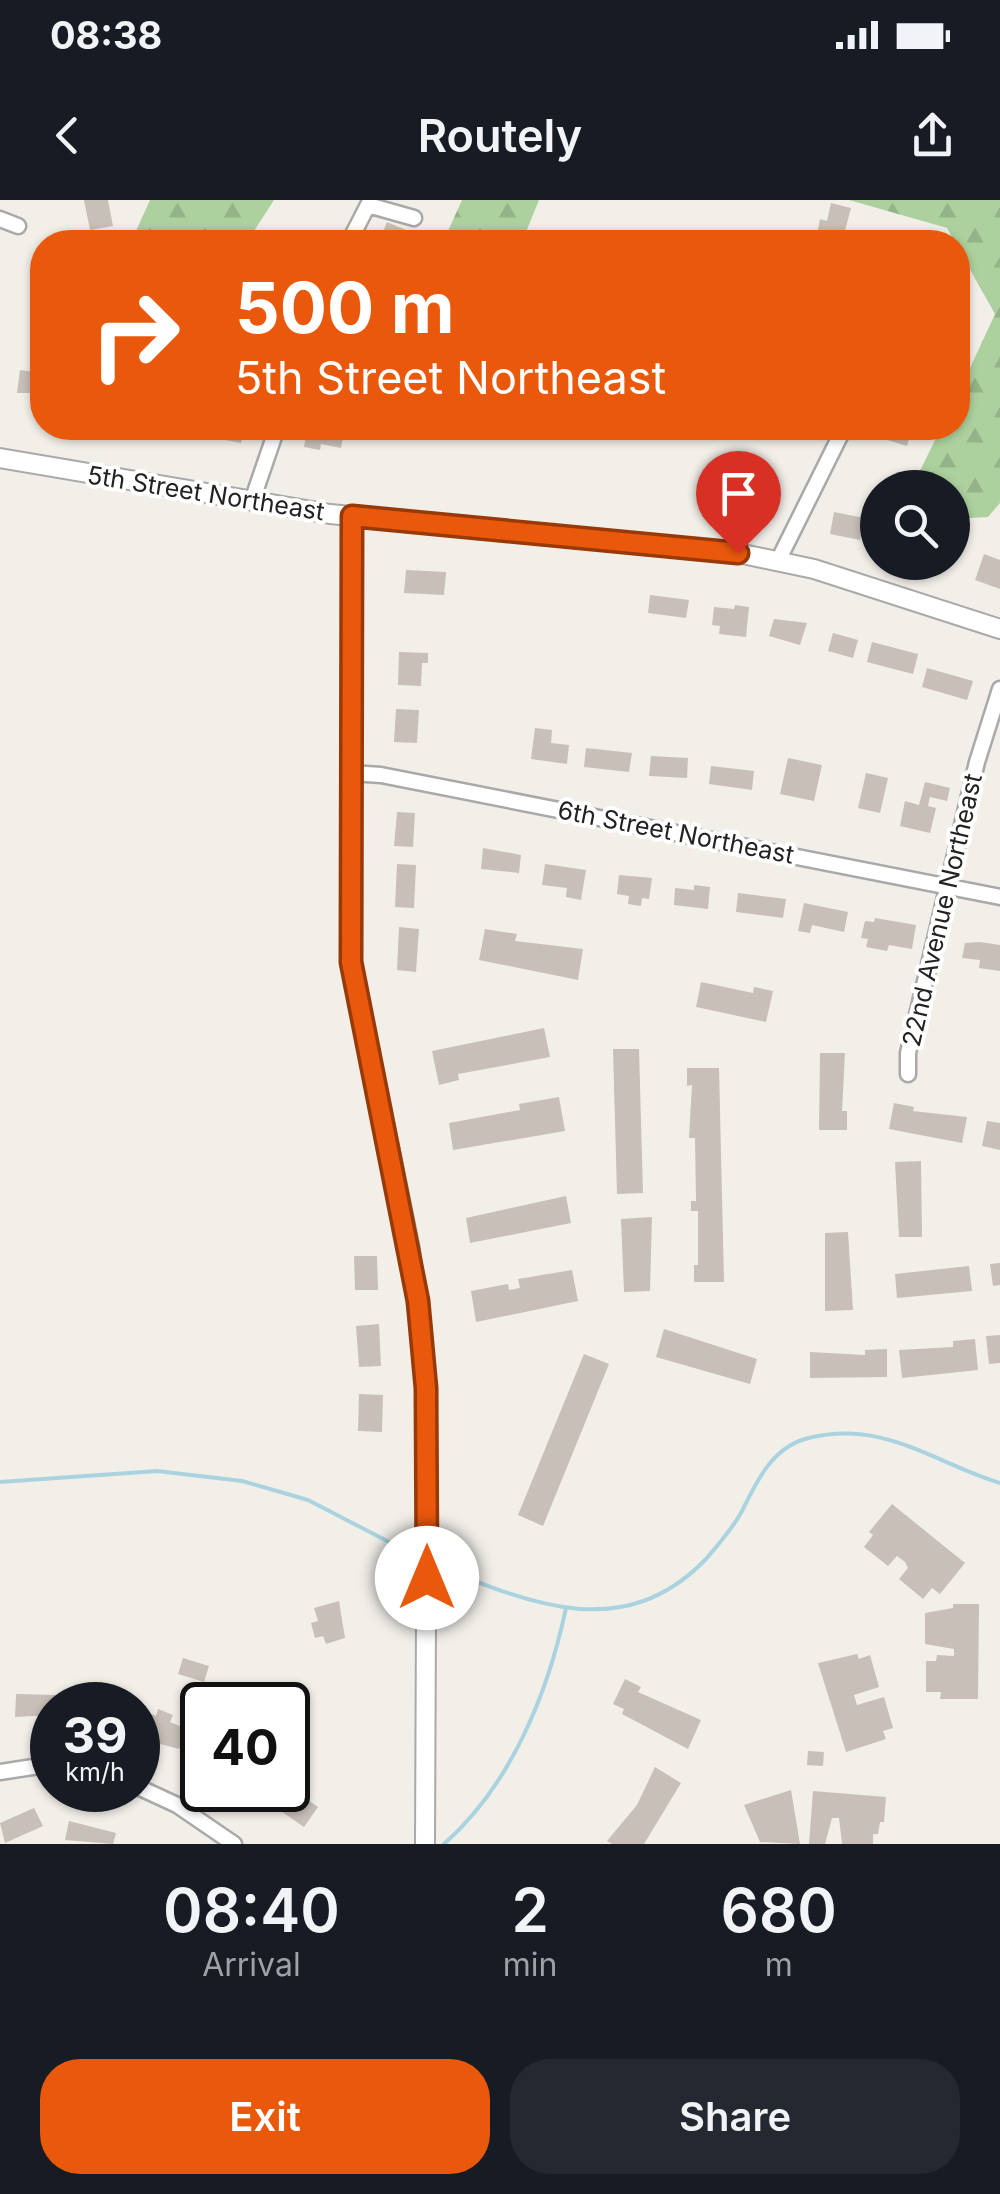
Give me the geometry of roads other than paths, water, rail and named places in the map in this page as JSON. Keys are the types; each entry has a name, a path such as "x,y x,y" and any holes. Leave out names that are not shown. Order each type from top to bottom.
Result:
{"street":[{"path":"355,230 368,205 414,218"},
{"path":"0,219 18,226"},
{"path":"252,501 272,440"},
{"path":"778,561 838,440"},
{"name":"5th Street Northeast","path":"0,458 352,516 664,544 778,561 1000,629"},
{"path":"352,516 353,977 410,1249 425,1363 425,1844"},
{"name":"22nd Avenue Northeast","path":"908,1074 908,1053 977,762 1000,688"},
{"name":"6th Street Northeast","path":"350,774 381,775 1000,898"},
{"path":"0,1772 30,1767"},
{"path":"160,1797 234,1844"}],"waterway":[{"path":"433,1564 539,1602 608,1609 642,1602 674,1586 706,1559 734,1524 766,1468 783,1451 805,1439 833,1434 883,1438 1000,1483"},
{"path":"0,1482 157,1471 242,1481 308,1500 420,1558"},
{"path":"444,1844 489,1794 523,1736 549,1672 566,1608"}]}
